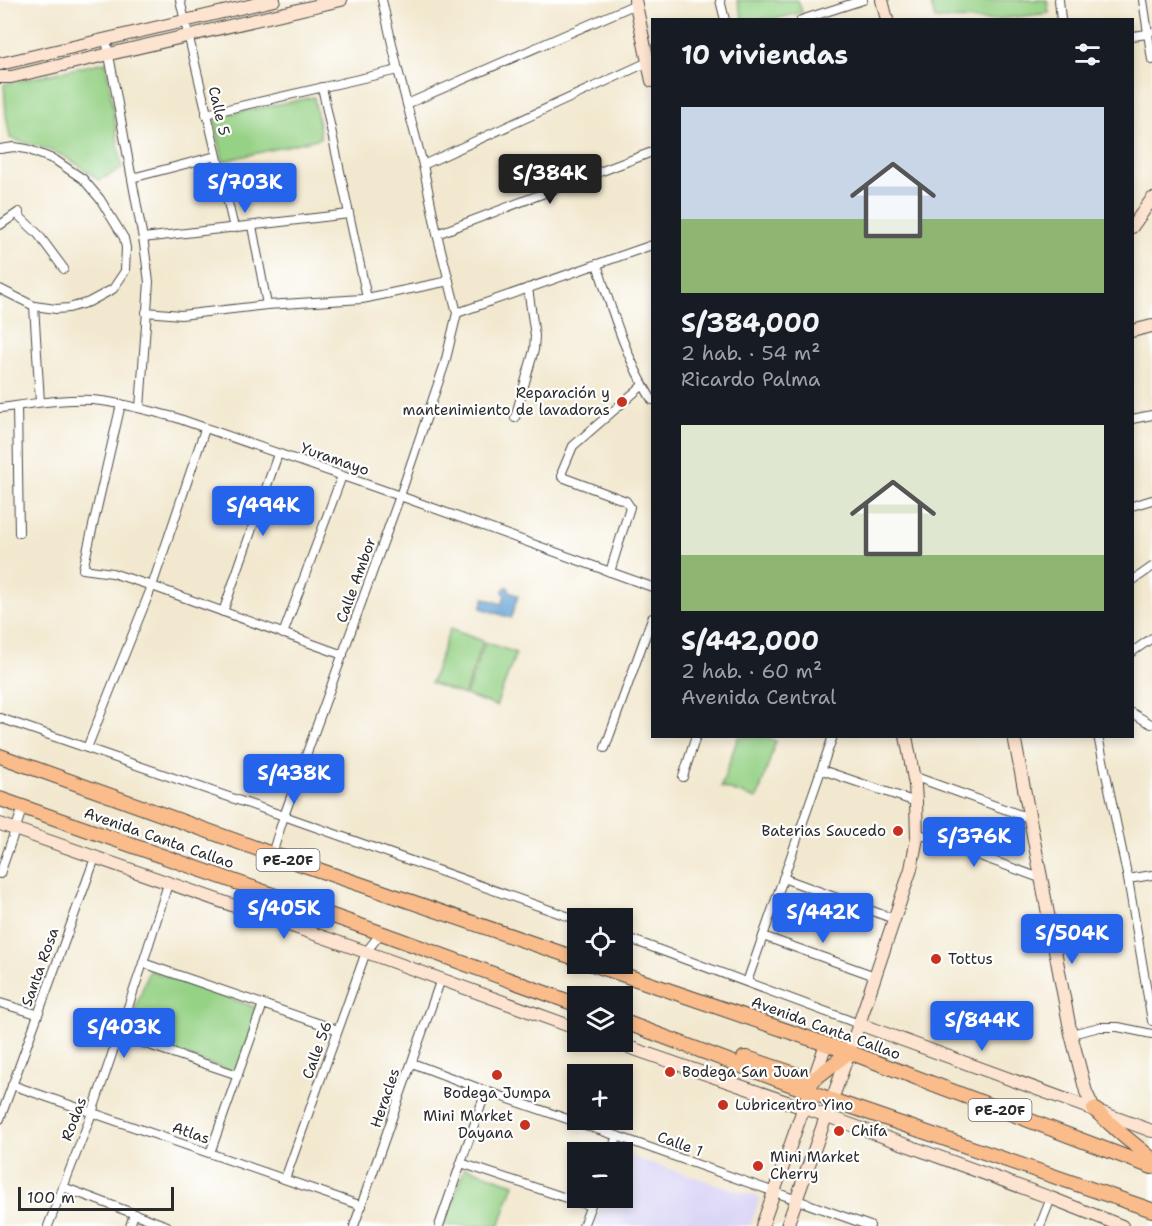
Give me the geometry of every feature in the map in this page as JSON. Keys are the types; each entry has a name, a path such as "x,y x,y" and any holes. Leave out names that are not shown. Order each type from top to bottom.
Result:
{"main road":[{"name":"Avenida Canta Callao","path":"0,756 272,854 567,955"},
{"name":"Avenida Canta Callao","path":"0,799 567,1001"},
{"name":"Avenida Canta Callao","path":"621,974 849,1052 1152,1167"},
{"path":"633,1026 811,1086 832,1100 1152,1210"},
{"path":"811,1086 849,1052"},
{"path":"1094,1109 1152,1159"}],"street":[{"name":"Calle 5","path":"180,0 234,228"},
{"path":"0,64 273,0"},
{"path":"0,77 11,77 341,0"},
{"path":"382,0 457,313 651,244"},
{"path":"720,0 724,18"},
{"path":"807,18 863,0"},
{"path":"882,0 886,18"},
{"path":"1059,0 1061,18"},
{"path":"1143,0 1150,32 1152,60"},
{"path":"407,104 636,2 651,76"},
{"path":"1134,36 1150,32"},
{"path":"106,39 149,282 140,408"},
{"path":"423,165 648,62"},
{"path":"206,114 398,70"},
{"path":"322,87 367,298"},
{"path":"0,149 14,147 27,149 55,160 84,179 100,199 124,238 126,248 125,271 113,290 89,303 56,309 34,306 0,289"},
{"path":"437,234 651,152"},
{"path":"132,178 216,156"},
{"path":"1134,225 1146,215 1152,199"},
{"path":"0,225 19,212 64,269"},
{"path":"143,238 349,214"},
{"path":"252,226 267,305"},
{"path":"597,264 616,324 651,398"},
{"path":"146,312 180,315 267,305 367,298 449,281"},
{"path":"515,418 534,350 535,336 528,288"},
{"path":"34,306 40,402"},
{"name":"Calle Ambor","path":"272,854 400,496 445,363 457,313"},
{"path":"1134,330 1152,326"},
{"path":"610,572 630,507 626,501 562,477 562,472 573,446 643,385"},
{"name":"Yuramayo","path":"0,408 40,402 99,401 174,417 651,587"},
{"path":"121,404 83,569 112,573 152,586 343,655"},
{"path":"16,406 19,532"},
{"path":"1134,419 1152,415"},
{"path":"87,748 152,586 205,429"},
{"path":"223,612 278,454"},
{"path":"283,634 342,476"},
{"path":"1134,505 1152,500"},
{"path":"1134,580 1152,567"},
{"path":"605,748 651,621"},
{"path":"1134,651 1152,638"},
{"path":"1134,714 1151,723"},
{"path":"0,718 567,916"},
{"path":"682,777 695,738"},
{"path":"747,982 832,738"},
{"path":"787,1226 911,869 918,838 913,776 905,738"},
{"path":"1014,738 1071,1034 1086,1092 1094,1109"},
{"path":"1098,738 1128,879 1152,1021"},
{"path":"822,770 916,802"},
{"path":"913,776 1029,818"},
{"path":"0,874 23,807"},
{"path":"0,824 567,1025"},
{"path":"917,833 1040,878"},
{"name":"Santa Rosa","path":"0,1119 94,858"},
{"path":"1128,879 1152,875"},
{"path":"783,878 894,919"},
{"name":"Rodas","path":"48,1226 92,1113 168,884"},
{"name":"Calle 56","path":"285,1179 366,952 381,933"},
{"path":"763,936 875,976"},
{"name":"Avenida Canta Callao","path":"633,940 1152,1131"},
{"path":"1141,959 1152,957"},
{"path":"143,963 338,1030"},
{"name":"Heracles","path":"354,1226 441,979"},
{"path":"0,1003 37,1014"},
{"path":"210,1154 263,1004"},
{"path":"1071,1034 1100,1027 1118,1027 1152,1034"},
{"path":"118,1035 238,1076"},
{"path":"762,1226 826,1044"},
{"path":"633,1049 827,1116 1051,1198 1116,1225"},
{"name":"Calle 1","path":"412,1063 870,1226"},
{"name":"Atlas","path":"12,1085 362,1206"},
{"path":"439,1226 486,1091"},
{"path":"615,1142 617,1136"},
{"path":"461,1163 567,1195"},
{"path":"63,1187 167,1226"},
{"path":"1040,1226 1051,1198"},
{"path":"583,1226 590,1208"},
{"path":"130,1226 134,1214"}],"shaded area":[{"path":"633,1157 760,1198 750,1226 593,1226 600,1208 633,1208"}],"green space":[{"path":"737,0 798,0 802,12 780,18 743,18"},
{"path":"930,0 1047,0 1049,13 1008,18 935,18"},
{"path":"106,62 122,169 98,180 59,154 10,138 4,84"},
{"path":"314,97 321,138 223,161 214,117"},
{"path":"450,629 483,641 464,695 431,683"},
{"path":"485,642 516,653 496,706 466,695"},
{"path":"738,738 766,738 776,741 757,799 721,787"},
{"path":"149,970 260,1009 236,1073 126,1035"},
{"path":"465,1167 514,1184 499,1226 444,1226"}],"water":[{"path":"506,587 518,596 511,618 481,608 484,598 502,604 505,595 503,590"}],"place":[{"name":"Reparación y mantenimiento de lavadoras","path":"622,402"},
{"name":"Baterias Saucedo","path":"898,831"},
{"name":"Tottus","path":"936,959"},
{"name":"Bodega San Juan","path":"670,1072"},
{"name":"Bodega Jumpa","path":"497,1075"},
{"name":"Lubricentro Yino","path":"723,1105"},
{"name":"Mini Market Dayana","path":"525,1125"},
{"name":"Chifa","path":"839,1131"},
{"name":"Mini Market Cherry","path":"758,1166"}]}
